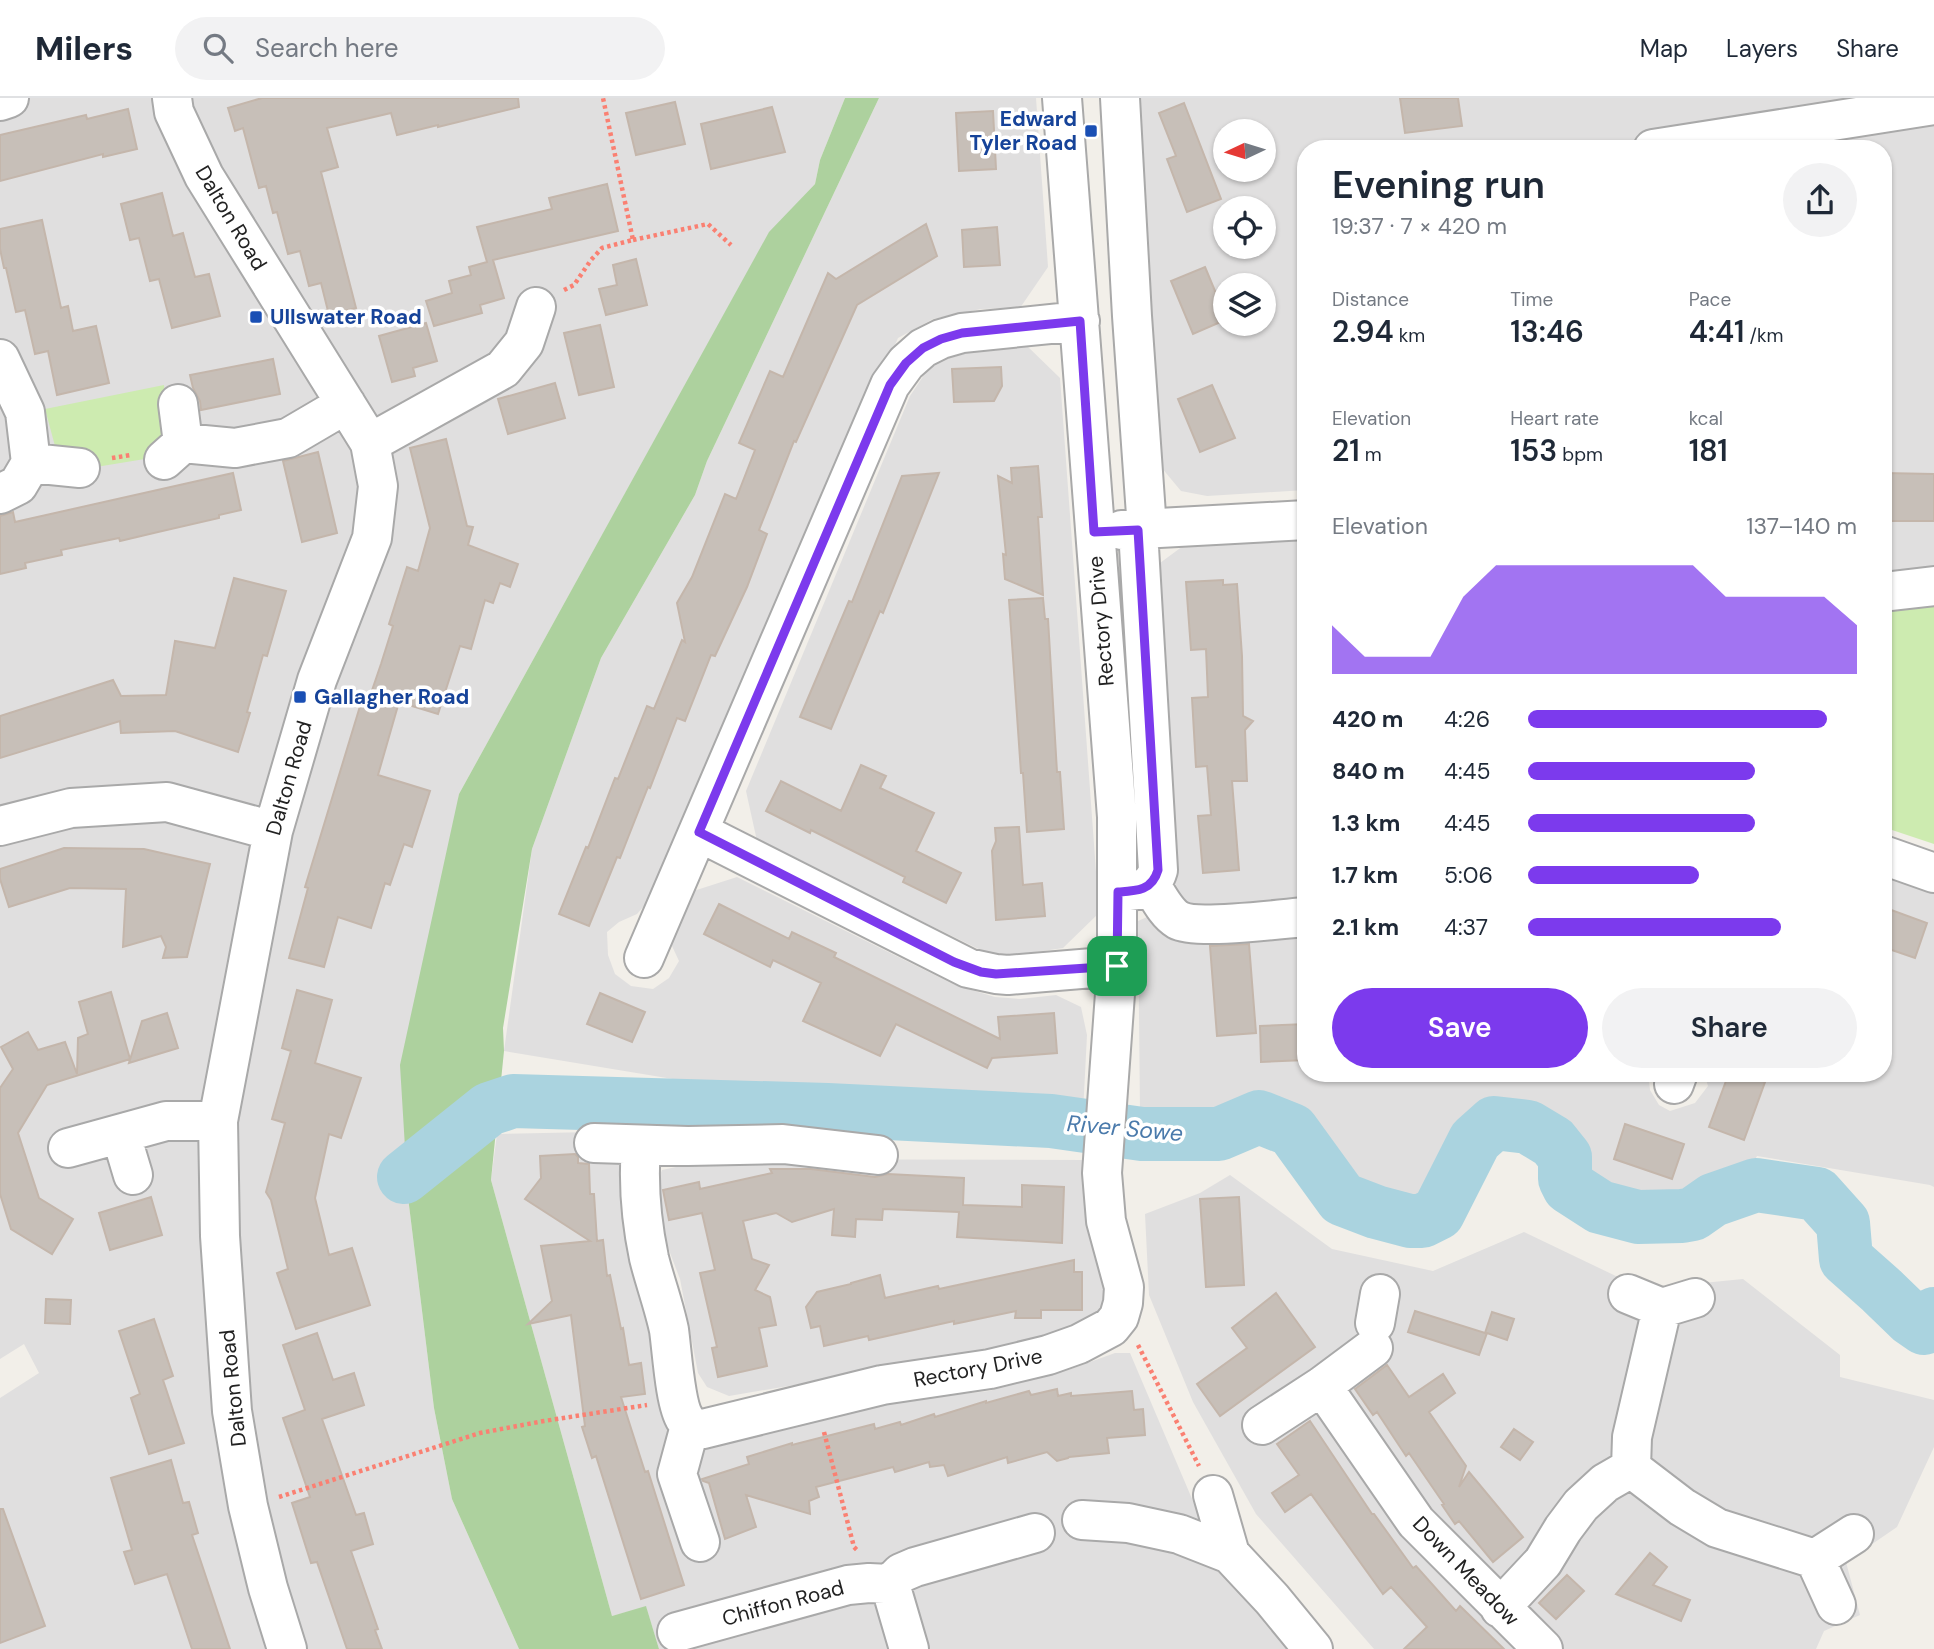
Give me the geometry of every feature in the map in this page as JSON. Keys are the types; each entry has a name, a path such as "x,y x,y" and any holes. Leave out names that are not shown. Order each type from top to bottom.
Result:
{"street":[{"path":"0,102 9,98"},
{"name":"Dalton Road","path":"172,98 174,112 204,176 370,443 378,486 372,538 317,680 272,831 219,1121 220,1236 232,1411 248,1506 268,1588 287,1649"},
{"name":"Rectory Drive","path":"685,1413 703,1429 882,1385 990,1369 1048,1355 1080,1344 1111,1327 1119,1317 1124,1303 1124,1287 1106,1221 1102,1172 1117,966 1134,889 1117,817 1062,98"},
{"name":"Rectory Drive","path":"1120,98 1158,870 1156,878 1134,889"},
{"path":"1710,140 1934,105"},
{"path":"370,443 503,369 524,343 536,307"},
{"path":"644,958 890,385 906,363 923,348 941,339 962,333 1080,321"},
{"path":"0,359 25,412 31,463 18,485 0,494"},
{"path":"178,404 173,452 235,448 288,438 346,404"},
{"path":"31,463 80,468"},
{"path":"1094,532 1297,520"},
{"path":"1892,591 1934,586"},
{"path":"0,826 71,808 167,802 272,831"},
{"path":"699,832 968,968 1008,975 1117,966"},
{"path":"1892,858 1934,873"},
{"path":"1134,889 1166,908 1179,920 1225,924 1297,919"},
{"path":"68,1148 166,1121 219,1121"},
{"path":"121,1135 133,1175"},
{"path":"594,1143 641,1146 783,1144 878,1155"},
{"path":"641,1146 639,1181 643,1225 685,1413 677,1474 700,1542"},
{"path":"1631,1468 1632,1437 1662,1300"},
{"path":"1262,1425 1322,1386 1376,1321"},
{"name":"Down Meadow","path":"1322,1386 1416,1522 1543,1649"},
{"path":"1631,1468 1682,1507 1717,1528 1815,1559 1836,1605"},
{"path":"1500,1608 1543,1562 1580,1505 1605,1483 1631,1468"},
{"path":"1213,1495 1230,1554"},
{"path":"1082,1520 1128,1523 1178,1534 1230,1554 1272,1599 1312,1649"},
{"path":"909,1649 890,1584 901,1573 1035,1533"},
{"path":"1815,1559 1854,1534"},
{"name":"Chiffon Road","path":"677,1632 848,1585 890,1584"}],"path":[{"path":"603,98 633,240"},
{"path":"536,307 574,285 602,248 708,224 731,245"},
{"path":"80,468 108,458 173,452"},
{"path":"1119,1317 1133,1336 1213,1495"},
{"path":"816,1401 854,1546 890,1584"},
{"path":"248,1506 480,1433 544,1421 685,1413"}],"shaded area":[{"path":"0,98 845,98 820,160 815,184 769,233 459,794 408,1197 434,1408 452,1499 519,1649 0,1649 0,1398 39,1373 24,1344 0,1359"},
{"path":"879,98 1036,98 1048,267 1020,308 981,309 933,319 898,338 651,898 637,914 619,922 607,932 608,955 615,974 631,986 653,989 669,978 679,961 665,931 681,895 737,877 955,985 995,997 1020,999 1056,995 1081,1007 1087,1035 1083,1113 685,1081 504,1051 532,849 601,658 695,495 707,461"},
{"path":"1140,98 1934,98 1934,572 1892,575 1892,140 1297,140 1297,490 1207,496 1181,491 1161,467"},
{"path":"1024,343 1060,378 1099,913 1063,948 997,958 757,841 746,791 910,396 932,363 992,346"},
{"path":"1297,539 1297,1082 1649,1082 1650,1090 1659,1105 1670,1111 1695,1103 1708,1086 1707,1082 1892,1082 1892,878 1934,893 1934,1187 1757,1156 1742,1181 1659,1210 1591,1178 1565,1125 1471,1113 1448,1150 1433,1198 1360,1191 1307,1111 1220,1105 1197,1115 1140,1110 1138,921 1161,911 1171,893 1160,563 1183,546"},
{"path":"592,1132 618,1162 622,1173 670,1426 989,1391 1068,1370 1115,1353 1130,1353 1221,1567 1296,1649 659,1649 646,1607 612,1616 491,1180 497,1134"},
{"path":"714,1159 1082,1160 1110,1297 1090,1323 959,1357 729,1396 707,1387 698,1373 680,1279 662,1232 656,1186 662,1170"},
{"path":"1230,1175 1332,1249 1433,1271 1524,1232 1643,1289 1743,1279 1840,1355 1840,1377 1934,1400 1934,1447 1897,1527 1846,1562 1860,1615 1824,1631 1816,1649 1374,1649 1256,1514 1193,1402 1149,1295 1145,1214 1200,1193"}],"green space":[{"path":"845,98 879,98 707,461 695,495 601,658 532,849 503,1028 504,1051 491,1180 612,1616 646,1606 659,1649 519,1649 452,1499 434,1408 408,1197 400,1065 459,794 769,232 815,184 820,160"},
{"path":"164,385 167,422 165,440 151,458 96,467 55,446 45,409"},
{"path":"1934,604 1934,844 1892,830 1892,609"}],"building":[{"path":"262,98 518,98 519,107 397,135 391,113 327,128 338,167 321,172 356,308 329,315 321,283 309,286 300,251 288,254 277,212 273,213 266,186 259,188 243,128 235,131 228,108"},
{"path":"1400,98 1458,98 1462,126 1405,133"},
{"path":"675,102 685,144 636,155 626,113"},
{"path":"1184,103 1220,196 1213,196 1213,202 1187,212 1167,159 1176,156 1159,113"},
{"path":"772,107 785,152 711,169 701,124"},
{"path":"128,109 137,149 103,157 103,154 0,181 0,135 86,115 87,119"},
{"path":"993,111 996,169 959,171 956,113"},
{"path":"607,184 618,231 493,260 504,298 480,305 482,313 434,326 426,301 452,293 449,281 471,275 469,267 487,262 477,227 552,209 549,198"},
{"path":"162,193 173,236 183,233 195,277 209,274 220,316 172,328 159,279 150,281 139,238 130,240 121,204"},
{"path":"42,220 61,308 68,306 73,331 96,326 109,383 57,395 48,351 35,354 25,310 16,312 0,249 0,229"},
{"path":"926,224 937,256 857,305 796,442 794,441 759,530 767,534 747,587 715,656 711,655 685,721 677,718 650,788 648,787 620,858 617,857 589,926 559,914 647,706 654,709 682,640 685,642 677,603 692,577 725,494 736,499 755,450 739,443 770,371 783,377 828,273 836,279"},
{"path":"997,227 1000,265 964,267 962,230"},
{"path":"636,259 647,305 606,315 599,289 617,285 613,265"},
{"path":"1205,267 1213,286 1213,325 1193,334 1171,281"},
{"path":"426,323 437,361 413,368 415,376 392,382 379,336"},
{"path":"600,325 614,387 579,395 564,333"},
{"path":"273,359 280,394 201,410 190,375"},
{"path":"1001,367 1002,386 994,401 954,402 952,369"},
{"path":"555,383 565,418 508,434 498,399"},
{"path":"1212,385 1235,438 1200,452 1178,399"},
{"path":"446,439 467,526 473,527 468,545 518,564 510,587 500,583 493,603 485,600 471,649 460,646 438,714 399,702 378,775 430,791 412,847 404,844 390,885 385,883 371,928 338,917 324,967 289,958 308,888 305,887 361,703 367,705 381,664 393,626 389,624 407,567 418,571 430,528 410,448"},
{"path":"318,452 337,533 302,542 283,461"},
{"path":"1038,466 1043,595 1005,579 1003,554 1006,555 998,476 1012,483 1011,468"},
{"path":"233,473 241,510 219,515 219,518 120,541 119,538 61,550 62,555 25,563 26,568 0,574 0,516 13,512 15,522"},
{"path":"939,473 883,613 880,611 831,729 800,717 849,601 852,602 902,476"},
{"path":"1892,473 1934,474 1934,521 1892,521"},
{"path":"234,578 286,591 267,656 263,655 238,752 175,731 121,733 120,721 0,758 0,716 113,680 121,696 166,695 175,641 215,648"},
{"path":"1223,580 1223,585 1237,584 1243,716 1253,721 1245,730 1247,781 1232,781 1239,870 1203,873 1198,816 1211,815 1207,766 1196,767 1192,698 1208,697 1206,649 1191,650 1186,582"},
{"path":"1043,598 1045,619 1048,619 1057,772 1060,772 1064,829 1027,832 1009,600"},
{"path":"861,765 886,776 880,788 934,813 916,851 961,873 946,903 903,882 905,877 811,830 810,833 766,811 781,781 841,811"},
{"path":"1019,827 1023,885 1042,883 1045,916 996,920 992,851 996,841 995,828"},
{"path":"64,848 144,849 210,864 187,957 163,958 166,947 161,936 123,947 126,889 70,888 9,907 0,879 0,869"},
{"path":"719,904 789,939 792,932 836,953 834,957 1000,1039 998,1017 1054,1013 1057,1053 992,1058 987,1068 896,1024 880,1056 803,1021 821,983 773,960 770,967 704,934"},
{"path":"1892,910 1927,923 1915,958 1892,950"},
{"path":"1249,944 1256,1033 1217,1036 1210,946"},
{"path":"297,990 332,1000 315,1063 361,1078 341,1138 329,1134 315,1198 329,1255 352,1248 370,1305 296,1329 277,1273 288,1269 271,1200 266,1192 285,1123 272,1119 291,1051 282,1048"},
{"path":"111,992 130,1059 47,1085 18,1133 39,1198 73,1219 52,1254 11,1229 0,1194 0,1088 13,1069 1,1047 28,1032 38,1050 65,1042 77,1074 78,1038 88,1034 79,1002"},
{"path":"600,993 645,1012 632,1042 587,1024"},
{"path":"167,1013 178,1048 129,1063 142,1021"},
{"path":"1297,1024 1297,1060 1261,1062 1260,1026"},
{"path":"1726,1082 1765,1082 1744,1140 1709,1127"},
{"path":"1625,1124 1684,1144 1672,1179 1614,1159"},
{"path":"575,1154 578,1163 589,1164 590,1194 594,1194 597,1241 603,1240 607,1276 610,1275 629,1365 641,1363 645,1394 621,1397 684,1585 641,1599 596,1456 592,1458 582,1427 585,1426 571,1315 528,1324 552,1301 541,1246 590,1241 525,1199 541,1178 540,1156"},
{"path":"770,1169 811,1169 875,1177 888,1174 964,1178 963,1205 1022,1207 1022,1185 1064,1187 1062,1243 957,1237 959,1212 883,1209 882,1220 856,1219 855,1237 832,1235 834,1209 792,1222 776,1213 743,1221 752,1259 769,1265 755,1290 770,1297 776,1325 759,1328 767,1366 718,1377 712,1348 717,1347 700,1273 715,1270 702,1213 669,1220 663,1190 699,1182 700,1189 772,1173"},
{"path":"151,1197 162,1235 110,1250 99,1213"},
{"path":"1239,1197 1244,1285 1206,1287 1200,1199"},
{"path":"1074,1260 1074,1272 1082,1272 1082,1310 1041,1310 1041,1318 1015,1318 1016,1311 954,1324 954,1321 869,1340 868,1336 824,1346 820,1326 811,1328 806,1307 817,1292 880,1275 885,1298"},
{"path":"1276,1293 1315,1347 1220,1416 1197,1384 1247,1348 1232,1328"},
{"path":"46,1299 71,1300 70,1324 45,1323"},
{"path":"1415,1311 1485,1333 1492,1312 1514,1319 1507,1340 1487,1333 1479,1355 1408,1332"},
{"path":"154,1319 173,1376 163,1380 184,1443 149,1454 131,1398 140,1394 119,1331"},
{"path":"317,1333 333,1380 354,1373 364,1405 322,1419 356,1515 364,1513 373,1544 351,1551 378,1629 375,1630 382,1649 347,1649 317,1562 311,1563 292,1503 310,1497 283,1418 305,1410 283,1345"},
{"path":"1387,1365 1409,1397 1443,1374 1455,1393 1429,1412 1466,1466 1459,1487 1469,1472 1523,1537 1493,1562 1459,1521 1455,1524 1409,1453 1406,1456 1377,1412 1373,1415 1355,1389"},
{"path":"1057,1389 1058,1396 1071,1393 1071,1396 1132,1391 1134,1410 1143,1409 1145,1435 1107,1438 1109,1453 1069,1457 1057,1461 1047,1452 1008,1463 1007,1457 948,1476 944,1465 930,1467 929,1462 895,1472 893,1467 816,1487 819,1497 809,1501 810,1514 746,1495 756,1527 725,1539 709,1483 702,1479 749,1464 747,1457 792,1443 874,1424 875,1429 900,1422 901,1425 934,1414 935,1417 1029,1391 1031,1395"},
{"path":"1310,1421 1372,1514 1413,1568 1416,1566 1456,1611 1460,1606 1504,1649 1404,1649 1427,1627 1391,1587 1383,1594 1311,1494 1285,1512 1272,1493 1299,1475 1277,1444"},
{"path":"1514,1429 1533,1442 1520,1460 1501,1447"},
{"path":"171,1460 183,1503 189,1502 198,1533 192,1535 230,1649 192,1649 167,1574 135,1584 124,1552 132,1550 111,1478"},
{"path":"0,1509 3,1509 45,1626 0,1643"},
{"path":"1650,1553 1667,1567 1653,1585 1690,1600 1681,1621 1616,1594"},
{"path":"1567,1575 1584,1591 1556,1619 1539,1603"}],"waterway":[{"name":"River Sowe","path":"404,1177 489,1109 513,1101 828,1110 1051,1121 1142,1134 1219,1134 1259,1117 1292,1130 1342,1199 1376,1212 1410,1221 1422,1221 1438,1213 1475,1140 1494,1123 1528,1127 1553,1142 1565,1157 1565,1179 1569,1187 1600,1207 1638,1217 1693,1214 1713,1200 1756,1185 1817,1194 1843,1223 1846,1259 1924,1328 1934,1314"}],"place":[{"name":"Edward Tyler Road","path":"1091,131"},
{"name":"Ullswater Road","path":"256,317"},
{"name":"Gallagher Road","path":"300,697"}],"route":[{"path":"1080,321 1094,532 1138,530 1158,870 1151,885 1144,889 1118,892 1117,966 1008,975 968,968 699,832 890,385 906,363 923,348 962,333 1080,321"}]}
